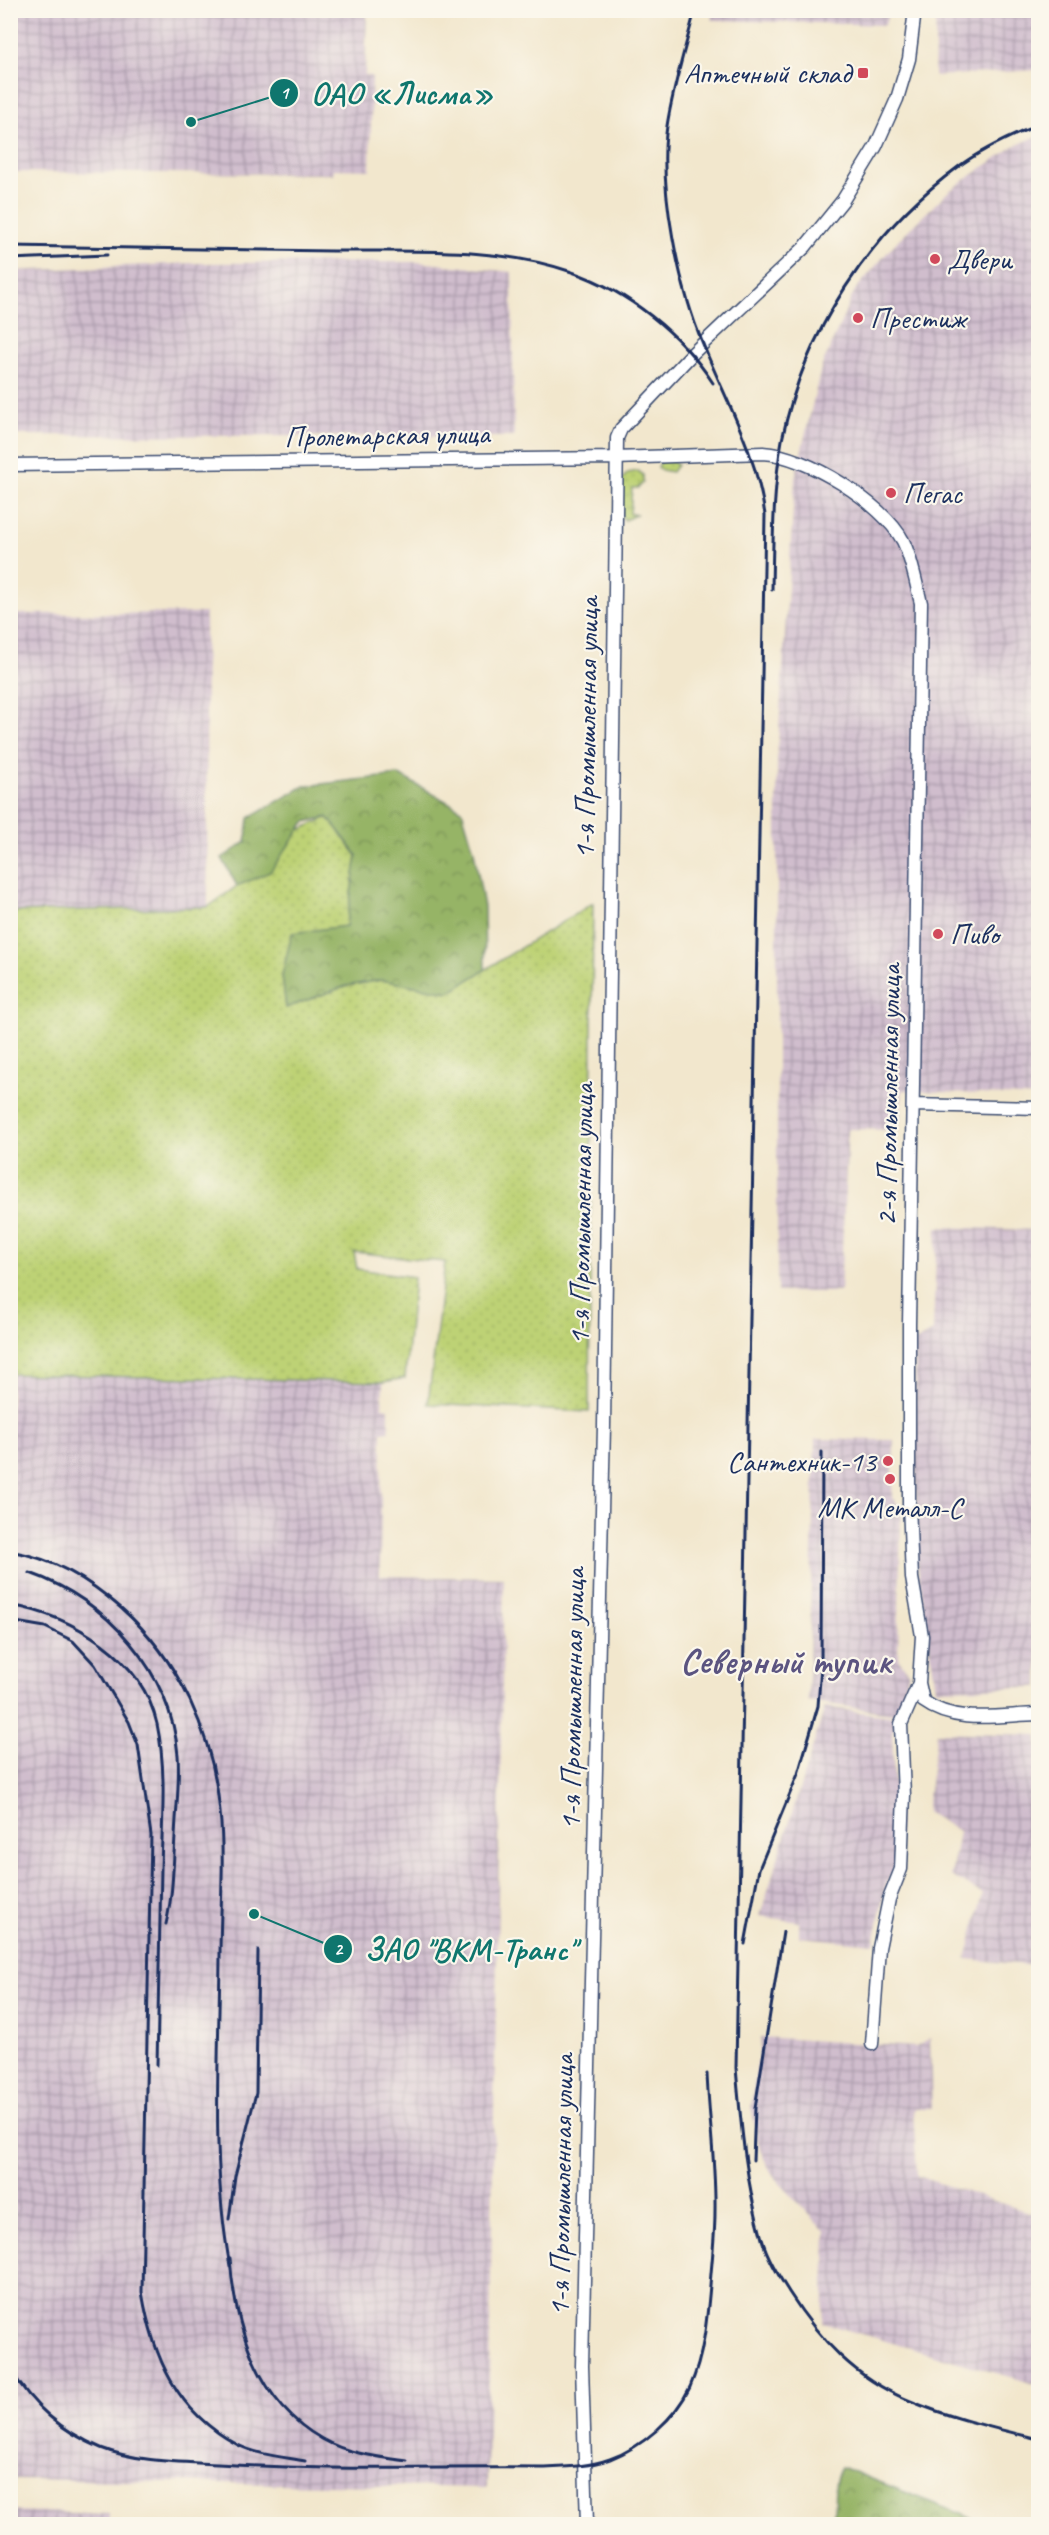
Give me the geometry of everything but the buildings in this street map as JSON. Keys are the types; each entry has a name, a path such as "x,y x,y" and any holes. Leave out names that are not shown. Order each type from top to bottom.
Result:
{"street":[{"name":"1-я Промышленная улица","path":"587,2524 582,2366 604,1437 615,458 621,429 692,354 805,247 843,200 876,146 897,99 909,59 915,10"},
{"name":"Пролетарская улица","path":"10,465 615,458 763,453"},
{"name":"2-я Промышленная улица","path":"763,453 780,454 820,472 878,509 903,542 921,603 909,1503 912,1578 922,1636 919,1683"},
{"path":"913,1105 1038,1107"},
{"path":"919,1683 923,1701 938,1712 958,1717 1038,1714"},
{"path":"872,2044 879,1947 888,1899 901,1869 904,1795 901,1724 919,1683"}],"shaded area":[{"path":"11,10 367,11 365,75 372,76 370,170 334,169 333,174 11,172"},
{"path":"889,10 885,25 712,20 711,11"},
{"path":"936,11 1038,11 1038,70 934,76"},
{"path":"1038,136 1038,1097 903,1090 899,1130 848,1129 840,1292 777,1292 777,759 795,478 821,368 855,290 899,239 949,191 1014,146"},
{"path":"418,262 512,272 514,437 11,435 11,271 192,263"},
{"path":"205,613 208,907 11,912 10,614"},
{"path":"937,1227 1038,1230 1038,1687 936,1689 917,1560 915,1342 933,1331"},
{"path":"11,1374 383,1382 382,1407 389,1408 389,1431 382,1432 380,1576 504,1578 487,2488 11,2479"},
{"path":"815,1439 894,1440 892,1498 901,1507 898,1658 909,1673 897,1714 808,1701"},
{"path":"825,1707 896,1717 892,1734 894,1782 899,1786 898,1856 885,1888 874,1944 799,1937 799,1922 760,1916"},
{"path":"937,1732 1038,1735 1038,1966 966,1959 983,1894 951,1876 959,1831 926,1812"},
{"path":"761,2037 916,2047 930,2038 932,2109 913,2109 917,2176 1038,2215 1038,2385 823,2323 826,2232 773,2176 760,2150 751,2107"},
{"path":"11,2511 109,2514 109,2524 11,2524"}],"green space":[{"path":"672,460 677,465 672,472 661,470 658,467 661,461"},
{"path":"638,471 643,475 643,483 638,488 632,488 630,514 637,514 625,520 621,516 621,480 628,473"},
{"path":"399,775 462,810 474,851 484,907 485,970 449,992 381,980 346,986 286,1008 282,975 292,933 346,926 357,855 328,817 305,822 270,872 237,886 222,858 246,842 249,818 304,786"},
{"path":"328,817 357,856 346,926 282,975 286,1008 346,986 381,980 449,992 593,903 589,1412 428,1404 445,1262 354,1252 357,1269 414,1277 405,1378 383,1382 11,1374 10,912 208,907 237,886 269,872 299,830"},
{"path":"841,2467 987,2524 847,2524 833,2520 835,2485"}],"railway":[{"path":"695,10 667,126 665,178 668,207 679,266 694,321 748,449 761,492 765,515 736,2068 745,2154 756,2218 770,2259 781,2280 813,2326 840,2355 871,2380 908,2400 989,2427 1038,2439"},
{"path":"772,590 775,496 782,440 792,400 806,361 824,323 845,287 869,253 926,193 977,154 1038,125"},
{"path":"10,246 424,251 515,258 572,272 613,290 652,316 669,331 713,383"},
{"path":"10,259 107,255"},
{"path":"745,1944 759,1869 798,1774 818,1706 821,1666 822,1452"},
{"path":"10,1551 42,1559 83,1579 121,1608 142,1629 176,1675 190,1701 210,1755 216,1783 221,1830 218,2151 224,2228 230,2266"},
{"path":"30,1573 58,1585 85,1601 109,1621 130,1643 148,1668 163,1695 173,1724 178,1755 172,1880 166,1924"},
{"path":"10,1605 57,1619 80,1630 121,1660 137,1679 149,1700 157,1724 162,1760 163,1796 157,2065"},
{"path":"10,1621 45,1627 73,1641 95,1665 129,1722 138,1745 151,1835 142,2292 153,2339 161,2360 183,2399 217,2432 238,2445 254,2451 305,2461"},
{"path":"753,2160 755,2108 783,1932"},
{"path":"229,2219 235,2176 256,2093 258,1951"},
{"path":"10,2369 38,2406 73,2434 115,2453 144,2459 299,2467 551,2468 602,2462 622,2454 667,2421 684,2399 699,2362 708,2311 715,2221 707,2074"},
{"path":"230,2258 237,2311 244,2337 266,2384 281,2405 300,2424 332,2444 363,2454 407,2461"}],"place":[{"name":"Аптечный склад","path":"863,73"},
{"name":"ОАО «Лисма»","path":"191,122"},
{"name":"Двери","path":"935,259"},
{"name":"Престиж","path":"858,318"},
{"name":"Пегас","path":"891,493"},
{"name":"Пиво","path":"938,934"},
{"name":"Сантехник-13","path":"888,1461"},
{"name":"МК Металл-С","path":"890,1479"},
{"name":"ЗАО \"ВКМ-Транс\"","path":"254,1914"}],"district":[{"name":"Северный тупик","path":"786,1660"}]}
